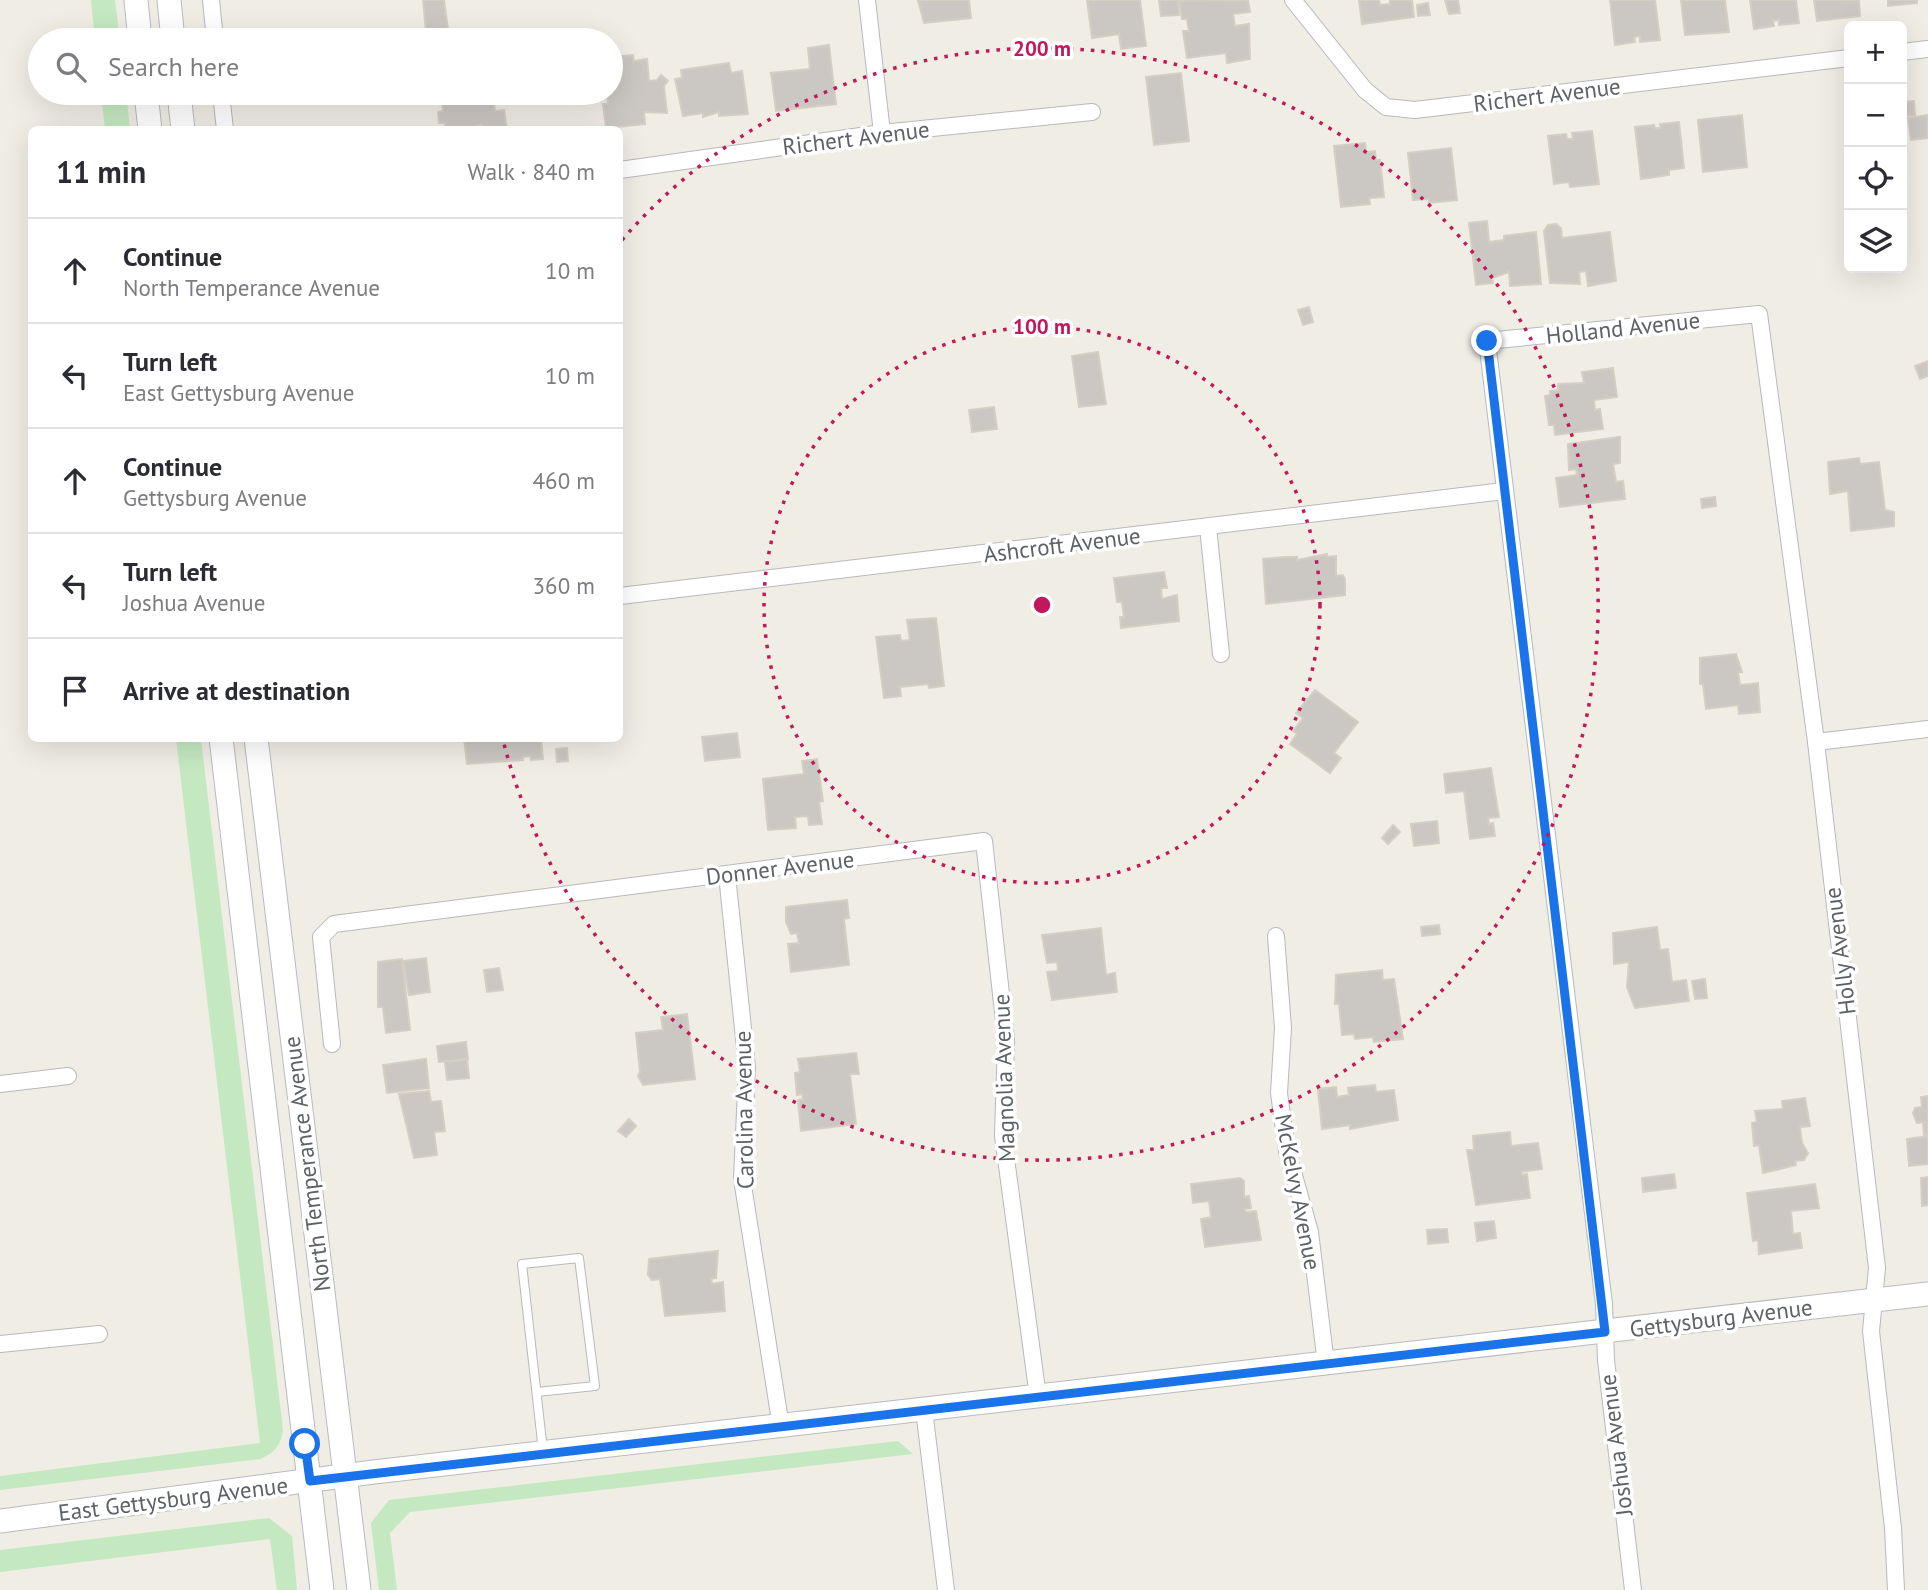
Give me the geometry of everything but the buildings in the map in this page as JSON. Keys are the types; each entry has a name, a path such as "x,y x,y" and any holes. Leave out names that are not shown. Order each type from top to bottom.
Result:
{"street":[{"path":"136,0 139,28"},
{"path":"169,0 172,28"},
{"path":"211,0 214,28"},
{"path":"867,0 882,133"},
{"name":"Richert Avenue","path":"1293,0 1365,90 1386,107 1415,110 1844,59"},
{"path":"1907,51 1928,49"},
{"path":"147,105 150,126"},
{"path":"180,105 183,126"},
{"path":"222,105 225,126"},
{"name":"Richert Avenue","path":"623,170 882,133 1092,112"},
{"name":"Holland Avenue","path":"1487,341 1759,314"},
{"name":"Holly Avenue","path":"1759,314 1816,742 1877,1268 1871,1331 1894,1528 1896,1590"},
{"name":"Joshua Avenue","path":"1487,341 1605,1332 1633,1590"},
{"name":"Ashcroft Avenue","path":"623,596 1504,491"},
{"path":"1208,527 1221,654"},
{"path":"1816,742 1928,729"},
{"name":"North Temperance Avenue","path":"221,742 322,1590"},
{"name":"North Temperance Avenue","path":"256,742 359,1590"},
{"name":"Donner Avenue","path":"332,1044 321,937 326,929 356,919 984,841"},
{"name":"Magnolia Avenue","path":"984,841 1006,1039 1003,1136 1038,1397"},
{"name":"Carolina Avenue","path":"727,875 747,1067 742,1179 781,1427"},
{"name":"McKelvy Avenue","path":"1276,936 1283,1015 1279,1093 1287,1151 1310,1232 1326,1364"},
{"path":"0,1084 68,1076"},
{"name":"Gettysburg Avenue","path":"346,1476 1928,1294"},
{"path":"0,1344 99,1334"},
{"path":"924,1410 946,1590"},
{"name":"East Gettysburg Avenue","path":"0,1521 346,1476"}],"lane":[{"path":"537,1392 595,1386 579,1258 522,1264 544,1454"}],"green space":[{"path":"91,0 115,0 118,28 94,28"},
{"path":"102,105 127,105 130,126 105,126"},
{"path":"176,742 201,742 282,1435 277,1447 261,1459 0,1490 0,1476 260,1443"},
{"path":"898,1441 913,1454 410,1512 390,1533 397,1590 379,1590 371,1523 389,1500"},
{"path":"269,1518 292,1536 297,1590 277,1590 270,1539 0,1572 0,1550"}],"route":[{"path":"305,1444 310,1481 1605,1332 1604,1304 1487,341"}]}
